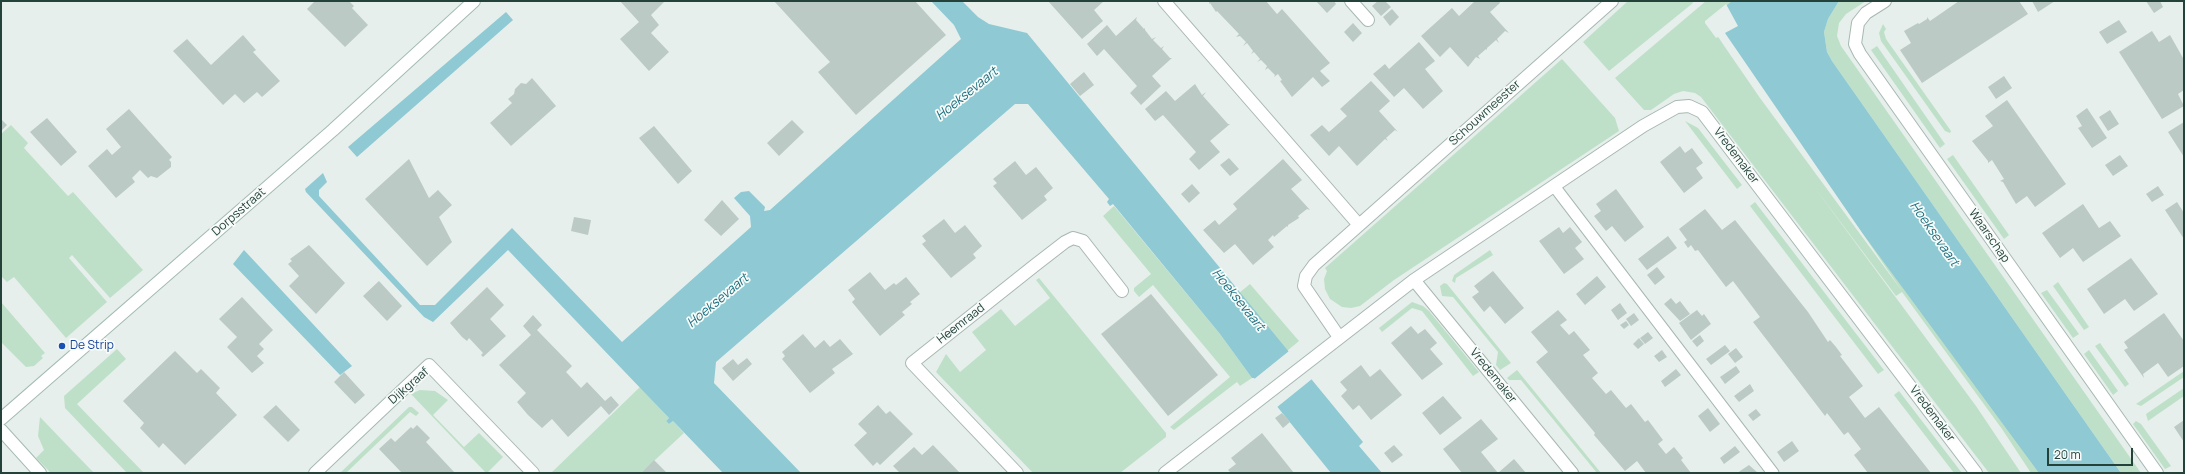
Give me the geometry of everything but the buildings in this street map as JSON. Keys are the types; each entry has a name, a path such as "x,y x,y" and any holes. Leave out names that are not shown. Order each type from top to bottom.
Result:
{"street":[{"name":"Dorpsstraat","path":"1,419 333,130 474,1"},
{"path":"1164,1 1359,225"},
{"path":"1351,1 1368,20"},
{"name":"Schouwmeester","path":"1339,337 1304,286 1306,276 1314,265 1612,1"},
{"name":"Waarschap","path":"1885,1 1866,13 1858,23 1855,44 1860,54 2157,473"},
{"name":"Vredemaker","path":"1164,473 1414,280 1643,126 1676,107 1689,106 1702,112 1976,473"},
{"name":"Heemraad","path":"1017,473 912,363 1034,266 1065,242 1073,238 1083,241 1122,291"},
{"name":"Vredemaker","path":"1414,280 1572,473"},
{"name":"Dijkgraaf","path":"315,473 430,365 533,473"},
{"path":"1,430 40,473"}],"lane":[{"path":"1554,186 1773,473"}],"green space":[{"path":"1628,1 1692,1 1693,3 1609,71 1583,42"},
{"path":"1706,1 1742,1 2060,473 2031,473 2002,429 1902,292 1896,296 1815,188 1976,406 2021,473 1989,473 1701,97 1695,93 1683,91 1674,94 1651,110 1644,110 1615,78"},
{"path":"1839,1 1866,1 1846,14 1839,23 1837,36 1841,46 2141,473 2121,473 1832,61 1827,52 1824,32 1828,19"},
{"path":"1883,24 1886,29 1884,32 1886,39 1951,131 1950,133 1945,131 1881,41 1879,33"},
{"path":"1877,46 1945,144 1940,148 1871,50"},
{"path":"1562,59 1615,118 1619,131 1394,280 1360,306 1351,308 1342,307 1330,299 1325,289 1324,279 1327,271 1325,268"},
{"path":"1685,121 1698,128 1742,185 1737,189"},
{"path":"11,125 28,143 24,148 68,196 73,192 143,270 110,298 72,255 69,258 107,302 66,338 14,277 7,282 1,276 1,134"},
{"path":"1953,155 2009,235 2004,239 1947,159"},
{"path":"1755,202 1884,370 1878,374 1750,206"},
{"path":"1114,206 1220,334 1252,378 1240,386 1237,382 1174,430 1170,427 1230,377 1153,285 1139,297 1134,291 1134,288 1151,274 1103,216"},
{"path":"1490,250 1493,255 1456,278 1455,283 1452,281 1454,275"},
{"path":"1039,278 1166,433 1166,437 1120,473 1033,473 936,372 946,354 960,372 986,350 972,332 1001,309 1015,326 1050,298 1036,280"},
{"path":"2058,282 2089,327 2084,330 2053,286"},
{"path":"1444,283 1447,284 1511,363 1500,370 1496,365 1498,352 1453,297 1442,296 1440,286"},
{"path":"1250,284 1299,341 1287,351 1239,293"},
{"path":"2047,290 2079,334 2073,338 2041,293"},
{"path":"1,302 45,353 41,356 43,358 34,366 26,367 1,342"},
{"path":"1412,302 1423,306 1429,311 1479,372 1473,376 1422,311 1412,308 1382,332 1379,328"},
{"path":"2100,343 2129,384 2125,387 2095,346"},
{"path":"117,349 126,359 77,404 144,473 127,473 65,408 64,396"},
{"path":"2089,350 2118,391 2113,395 2084,354"},
{"path":"1517,370 1601,473 1597,473 1521,380 1509,380 1507,378"},
{"path":"2184,371 2184,377 2141,406 2136,404"},
{"path":"640,387 669,418 666,421 669,424 673,421 684,433 641,473 551,473"},
{"path":"2184,388 2184,396 2148,421 2146,414"},
{"path":"420,390 435,391 448,400 433,415 464,447 479,433 503,457 488,472 489,473 486,473 411,394"},
{"path":"1899,391 1962,473 1954,473 1894,395"},
{"path":"409,407 412,407 419,413 416,416 410,412 346,473 340,473"},
{"path":"40,417 94,473 51,473 36,458 44,450 38,436"},
{"path":"2136,421 2141,424 2171,466 2165,469 2133,424"}],"water":[{"name":"Hoeksevaart","path":"931,1 962,1 978,17 989,24 1027,33 1363,442 1359,446 1382,473 1331,473 1254,378 1252,378 1220,334 1113,204 1110,206 1107,202 1109,199 1028,104 1015,104 716,362 714,383 801,473 723,473 673,421 669,424 666,421 669,418 508,250 433,322 424,317 306,192 305,189 323,173 327,182 319,190 319,196 420,305 435,305 512,228 622,342 751,227 750,216 734,198 741,192 749,191 765,207 764,211 770,210 961,39 954,25"},
{"name":"Hoeksevaart","path":"1732,1 1839,1 1828,19 1824,32 1827,52 1832,61 2121,473 2039,473 1707,22"},
{"path":"506,12 513,20 357,157 348,147"},
{"path":"244,250 352,366 340,375 233,264"}],"pier":[{"path":"1726,4 1738,26 1725,33 1902,291 1760,98 1718,37 1716,38 1705,23 1705,21"},
{"path":"1289,351 1312,379 1276,408 1253,380"}],"place":[{"name":"De Strip","path":"62,346"}]}
